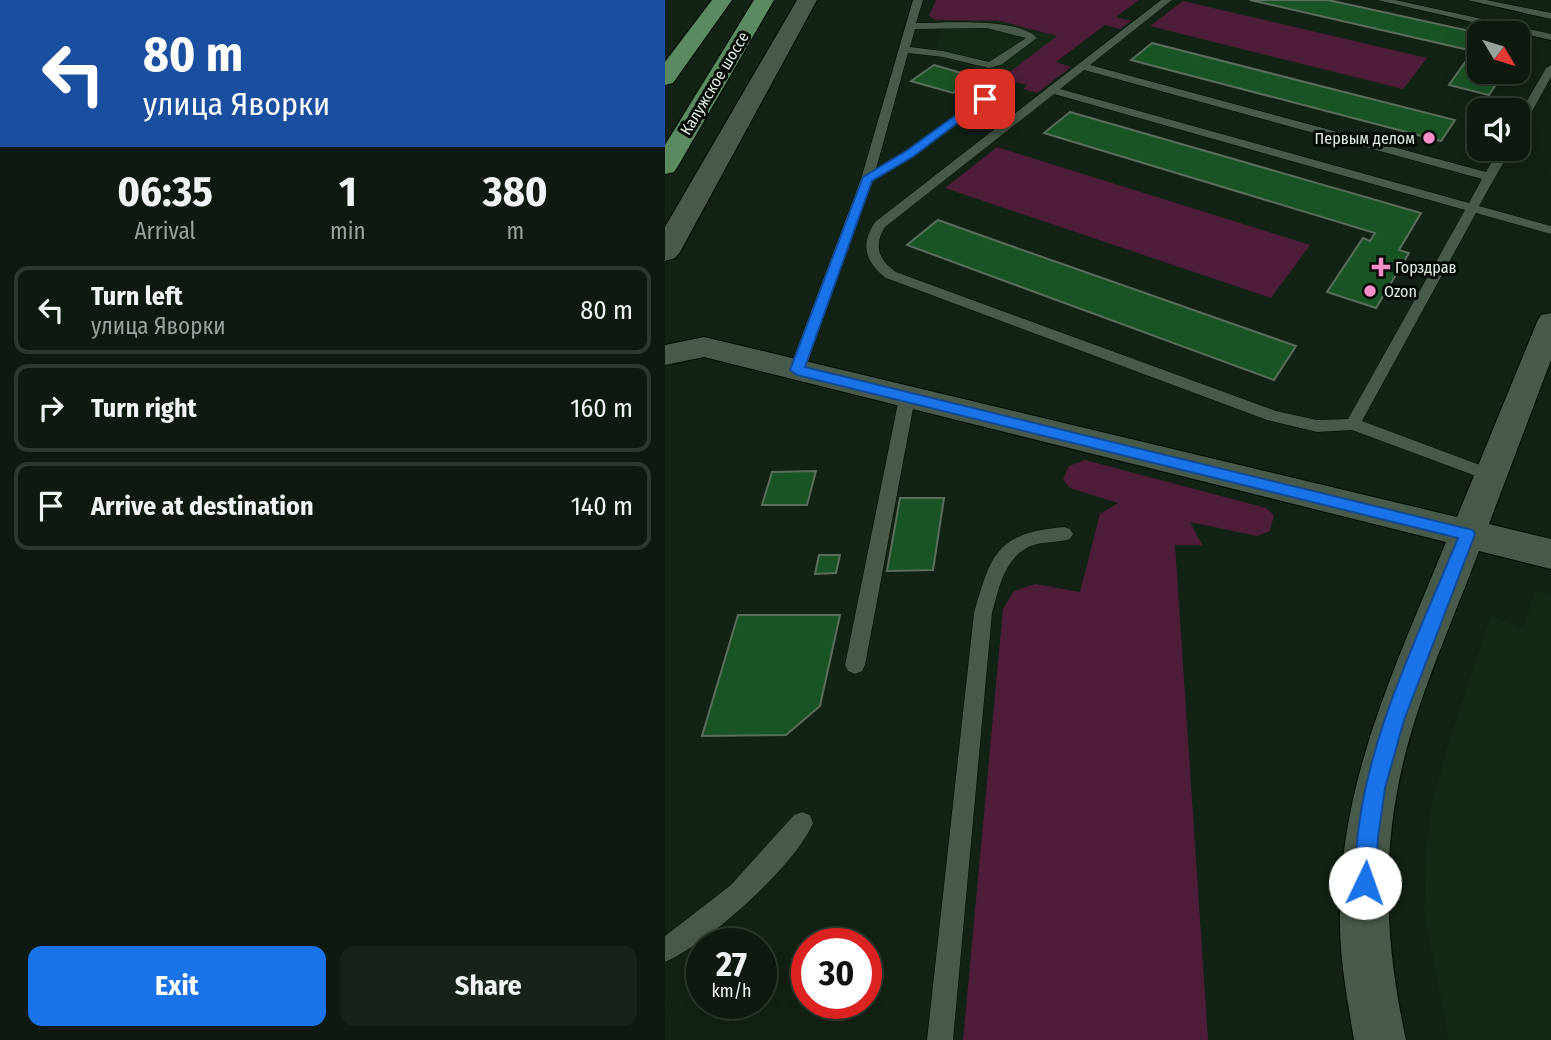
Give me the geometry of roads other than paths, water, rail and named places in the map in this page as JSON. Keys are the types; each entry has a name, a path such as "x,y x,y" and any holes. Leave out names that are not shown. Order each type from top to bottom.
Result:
{"highway":[{"name":"Калужское шоссе","path":"665,78 722,0"},
{"name":"Калужское шоссе","path":"665,166 764,0"}],"street":[{"path":"665,252 802,5"},
{"path":"1380,1040 1366,960 1364,906 1368,837 1375,788 1394,720 1551,322"},
{"path":"665,327 704,347 1551,554"},
{"path":"665,355 704,347"}],"lane":[{"path":"797,370 867,179 918,0"},
{"path":"1167,0 880,225 870,244 874,261 881,269 907,281 1273,416 1317,426 1353,424 1490,475"},
{"path":"1381,0 1551,37"},
{"path":"1472,0 1551,16"},
{"path":"903,49 943,54 989,65 997,63 1032,38 1028,34 986,25 910,26"},
{"path":"1083,66 1490,177"},
{"path":"1530,105 1551,68"},
{"path":"867,179 910,154 1007,83"},
{"path":"1052,90 1551,230"},
{"path":"1353,424 1499,161"},
{"path":"855,665 907,398"},
{"path":"940,1040 983,613 1000,559 1015,545 1036,536 1064,534"},
{"path":"665,950 736,898 777,855 802,823"}],"place":[{"name":"Первым делом","path":"1429,138"},
{"name":"Горздрав","path":"1381,267"},
{"name":"Ozon","path":"1370,291"}]}
